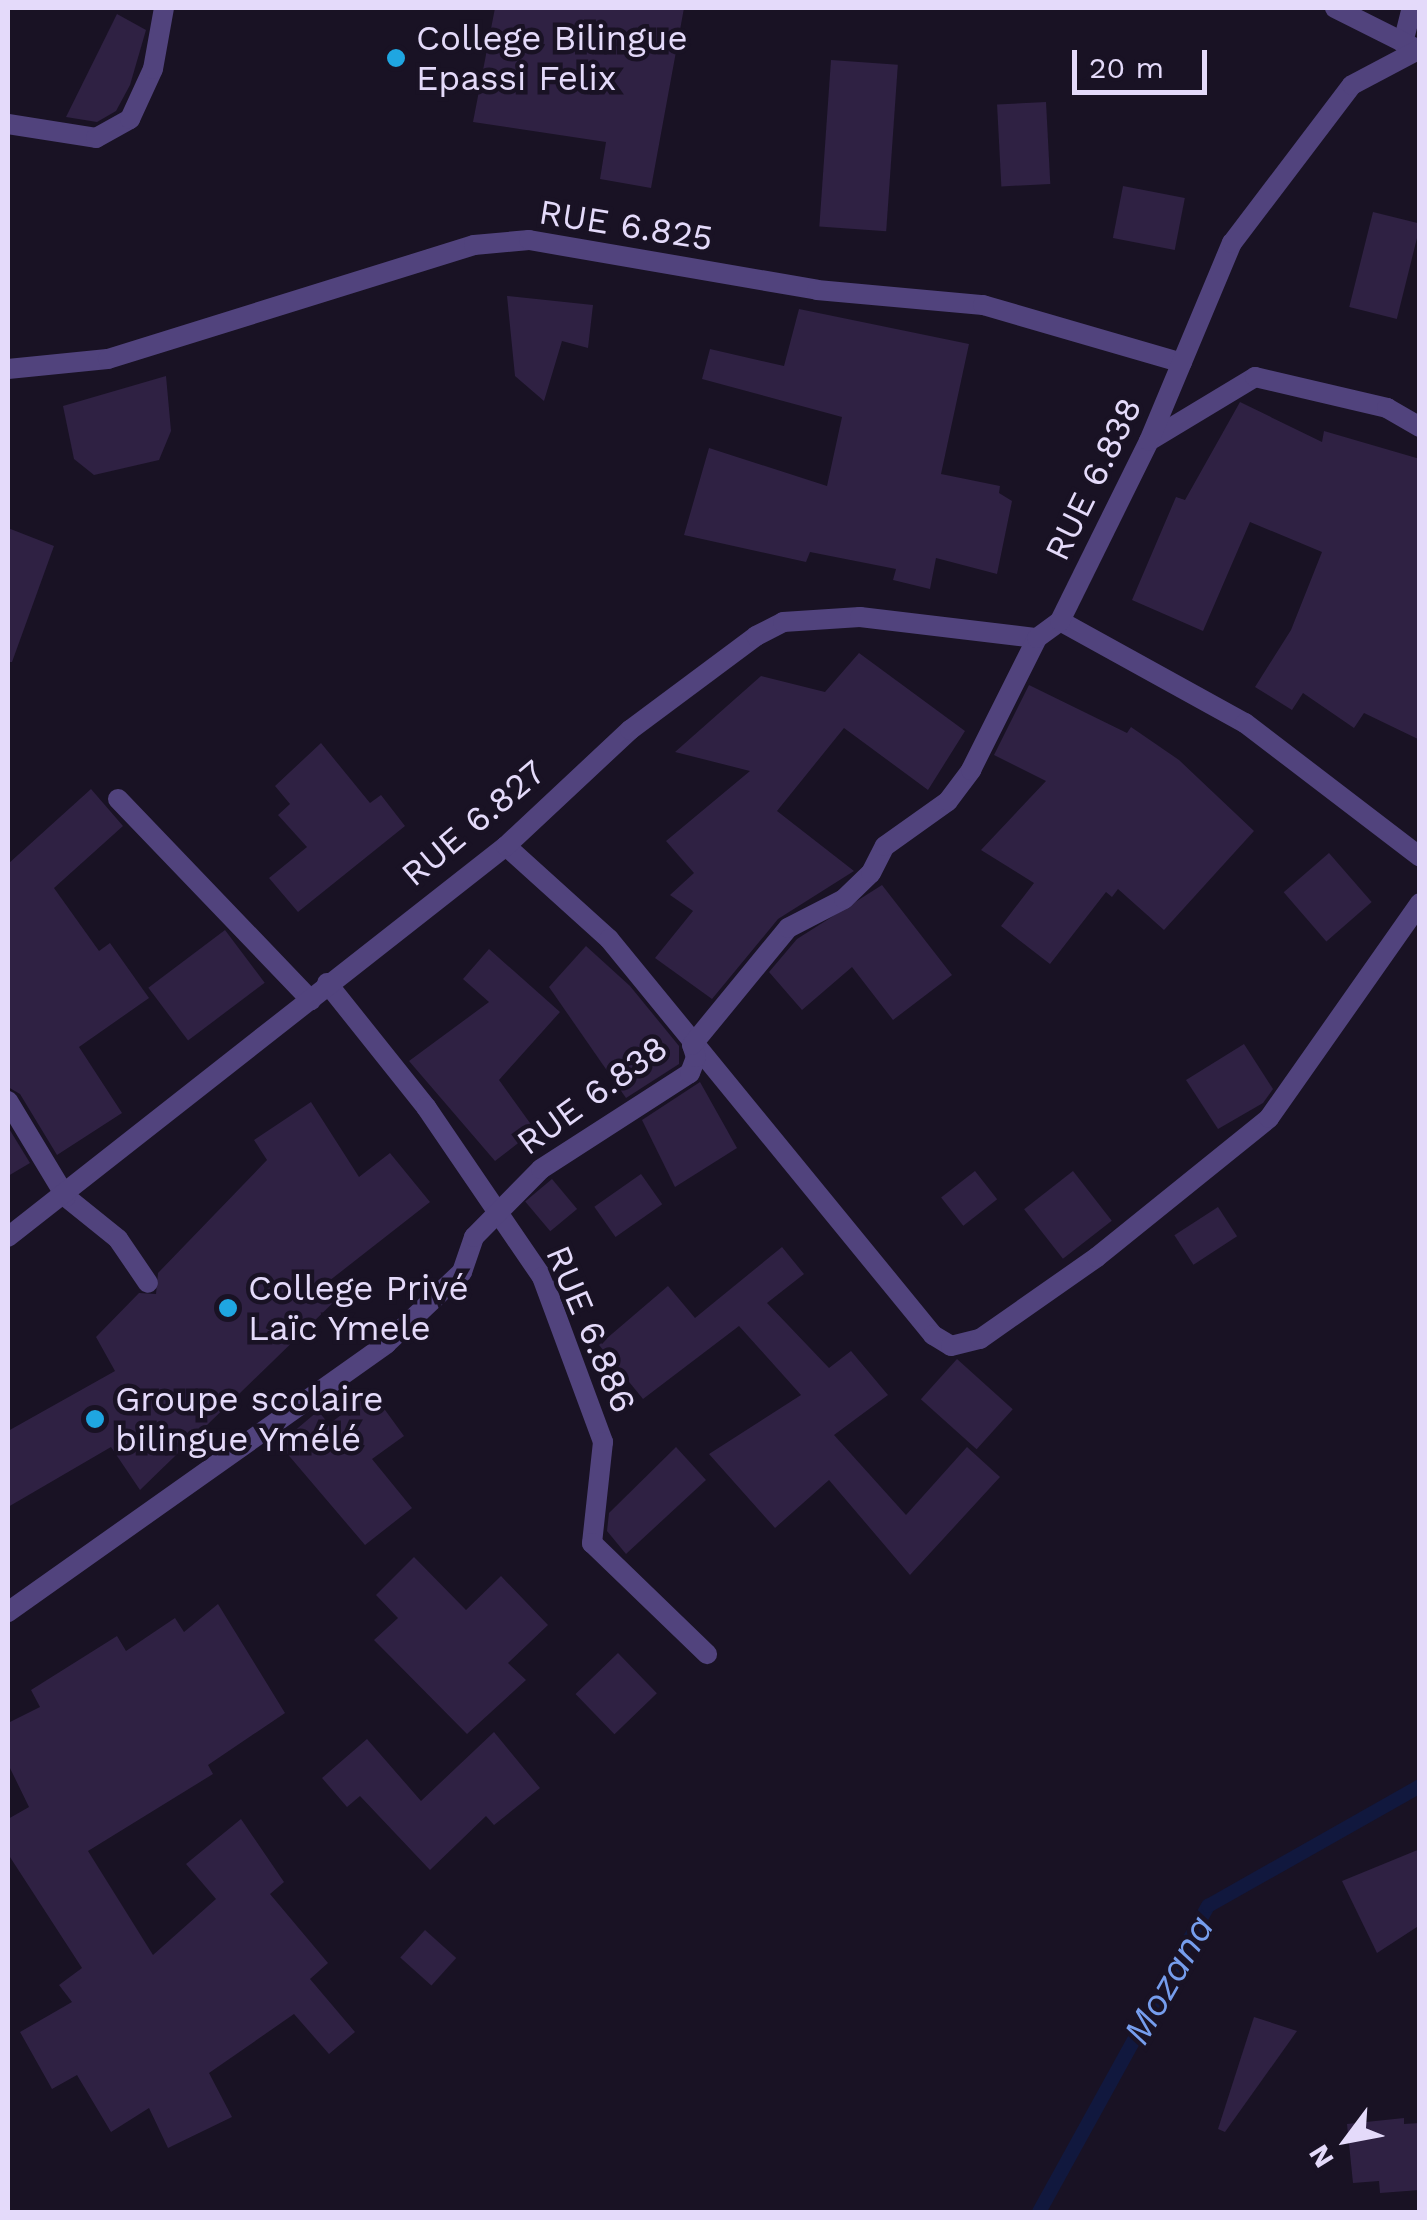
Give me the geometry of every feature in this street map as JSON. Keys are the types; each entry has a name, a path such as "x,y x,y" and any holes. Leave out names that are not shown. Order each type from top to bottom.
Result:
{"street":[{"path":"8,124 96,138 130,119 153,69 164,8"},
{"path":"1335,8 1413,47 1412,8"},
{"name":"RUE 6.838","path":"8,1612 386,1344 462,1272 474,1237 497,1209 541,1170 690,1073 696,1057 692,1045 788,928 844,900 871,873 885,846 948,800 971,770 1038,638 1060,621 1150,441 1232,242 1352,84 1413,47"},
{"name":"RUE 6.825","path":"8,369 108,359 474,244 529,240 818,290 983,306 1182,364"},
{"path":"1150,441 1256,377 1387,408 1420,427"},
{"name":"RUE 6.827","path":"8,1237 66,1196 327,983 506,846 630,730 783,622 860,618 1038,638"},
{"path":"1060,621 1245,722 1420,856"},
{"path":"118,799 310,1000"},
{"path":"506,846 609,939 692,1045 784,1148 933,1336 951,1346 980,1340 1097,1257 1268,1118 1420,904"},
{"name":"RUE 6.886","path":"327,983 426,1106 542,1277 603,1442 592,1543 707,1654"},
{"path":"8,1101 66,1196 118,1239 148,1283"}],"building":[{"path":"495,8 684,8 651,188 600,179 606,142 473,122"},
{"path":"117,14 146,30 130,85 116,111 97,122 66,117"},
{"path":"831,60 898,65 886,231 819,227"},
{"path":"1046,102 1050,184 1001,186 997,105"},
{"path":"1123,186 1185,198 1175,250 1113,238"},
{"path":"1373,212 1420,224 1397,319 1349,307"},
{"path":"507,296 593,305 588,348 562,341 544,401 515,376"},
{"path":"799,309 969,344 941,474 1000,486 999,493 1012,501 997,574 936,558 930,589 893,580 896,569 810,552 806,562 684,535 709,448 827,486 842,417 702,379 710,349 784,366"},
{"path":"166,376 171,431 159,460 94,475 74,459 63,406"},
{"path":"1240,402 1322,442 1324,431 1420,459 1420,740 1364,713 1354,728 1303,693 1292,710 1255,687 1291,630 1322,552 1250,522 1203,631 1132,600 1176,497 1185,500"},
{"path":"8,528 54,546 12,662 8,662"},
{"path":"859,653 965,731 928,790 844,728 777,811 854,871 778,919 712,999 655,958 693,911 670,895 694,873 666,841 750,771 675,752 761,676 825,692"},
{"path":"1029,685 1127,733 1131,727 1179,760 1254,831 1164,930 1118,889 1112,897 1106,892 1050,964 1001,926 1034,883 981,850 1046,781 994,755"},
{"path":"321,743 370,803 381,795 405,826 298,912 269,878 307,847 278,815 290,804 275,786"},
{"path":"91,789 123,826 54,888 99,951 110,943 149,998 79,1047 122,1113 57,1155 20,1094 8,1087 8,864"},
{"path":"1329,853 1372,902 1326,941 1284,892"},
{"path":"882,885 952,975 893,1020 852,967 802,1010 769,972 797,939"},
{"path":"225,930 265,983 188,1040 148,988"},
{"path":"586,946 630,986 679,1046 679,1064 626,1098 549,987"},
{"path":"489,949 560,1012 499,1080 535,1130 495,1161 409,1061 489,1002 463,979"},
{"path":"1244,1044 1273,1089 1263,1103 1218,1129 1186,1080"},
{"path":"700,1082 737,1148 675,1187 642,1120"},
{"path":"311,1102 359,1177 390,1153 430,1202 329,1281 342,1294 140,1490 111,1447 8,1507 8,1431 115,1371 96,1337 139,1293 156,1294 158,1273 267,1160 254,1140"},
{"path":"8,1127 30,1163 8,1176"},
{"path":"975,1171 997,1199 963,1226 941,1197"},
{"path":"1073,1171 1112,1221 1063,1259 1024,1209"},
{"path":"641,1174 662,1204 616,1237 594,1207"},
{"path":"552,1179 577,1209 550,1231 525,1201"},
{"path":"1218,1207 1237,1236 1193,1265 1174,1235"},
{"path":"782,1247 804,1274 767,1303 829,1368 851,1351 888,1395 834,1435 906,1515 967,1447 1000,1477 910,1575 829,1480 775,1528 709,1454 801,1395 739,1326 643,1399 599,1345 668,1286 695,1318"},
{"path":"957,1359 1013,1409 977,1449 921,1399"},
{"path":"372,1392 404,1436 372,1459 412,1508 365,1545 279,1444 318,1411 329,1424"},
{"path":"676,1447 706,1480 626,1554 607,1531 609,1513"},
{"path":"414,1557 466,1610 501,1576 548,1625 508,1663 526,1680 467,1734 374,1640 398,1618 376,1595"},
{"path":"218,1604 285,1713 208,1765 213,1774 88,1851 153,1955 216,1899 186,1864 241,1819 284,1882 270,1894 328,1963 310,1979 355,2032 329,2054 294,2014 209,2073 232,2117 168,2148 149,2108 111,2132 77,2075 52,2089 20,2032 72,2002 59,1985 82,1968 8,1854 8,1819 29,1807 8,1764 8,1723 40,1707 31,1690 117,1636 126,1651 175,1618 184,1632"},
{"path":"618,1653 657,1693 614,1734 576,1694"},
{"path":"494,1732 540,1788 494,1825 486,1816 430,1870 360,1796 347,1807 322,1778 367,1739 421,1801"},
{"path":"1420,1849 1420,1925 1377,1953 1342,1881"},
{"path":"425,1930 456,1958 431,1986 400,1957"},
{"path":"1254,2017 1297,2031 1225,2132 1218,2129"},
{"path":"1404,2118 1404,2124 1420,2123 1420,2190 1380,2193 1379,2181 1353,2183 1347,2124"}],"waterway":[{"name":"Mozana","path":"1039,2212 1208,1906 1420,1786"}],"place":[{"name":"College Bilingue Epassi Felix","path":"396,58"},
{"name":"College Privé Laïc Ymele","path":"228,1308"},
{"name":"Groupe scolaire bilingue Ymélé","path":"95,1419"}]}
